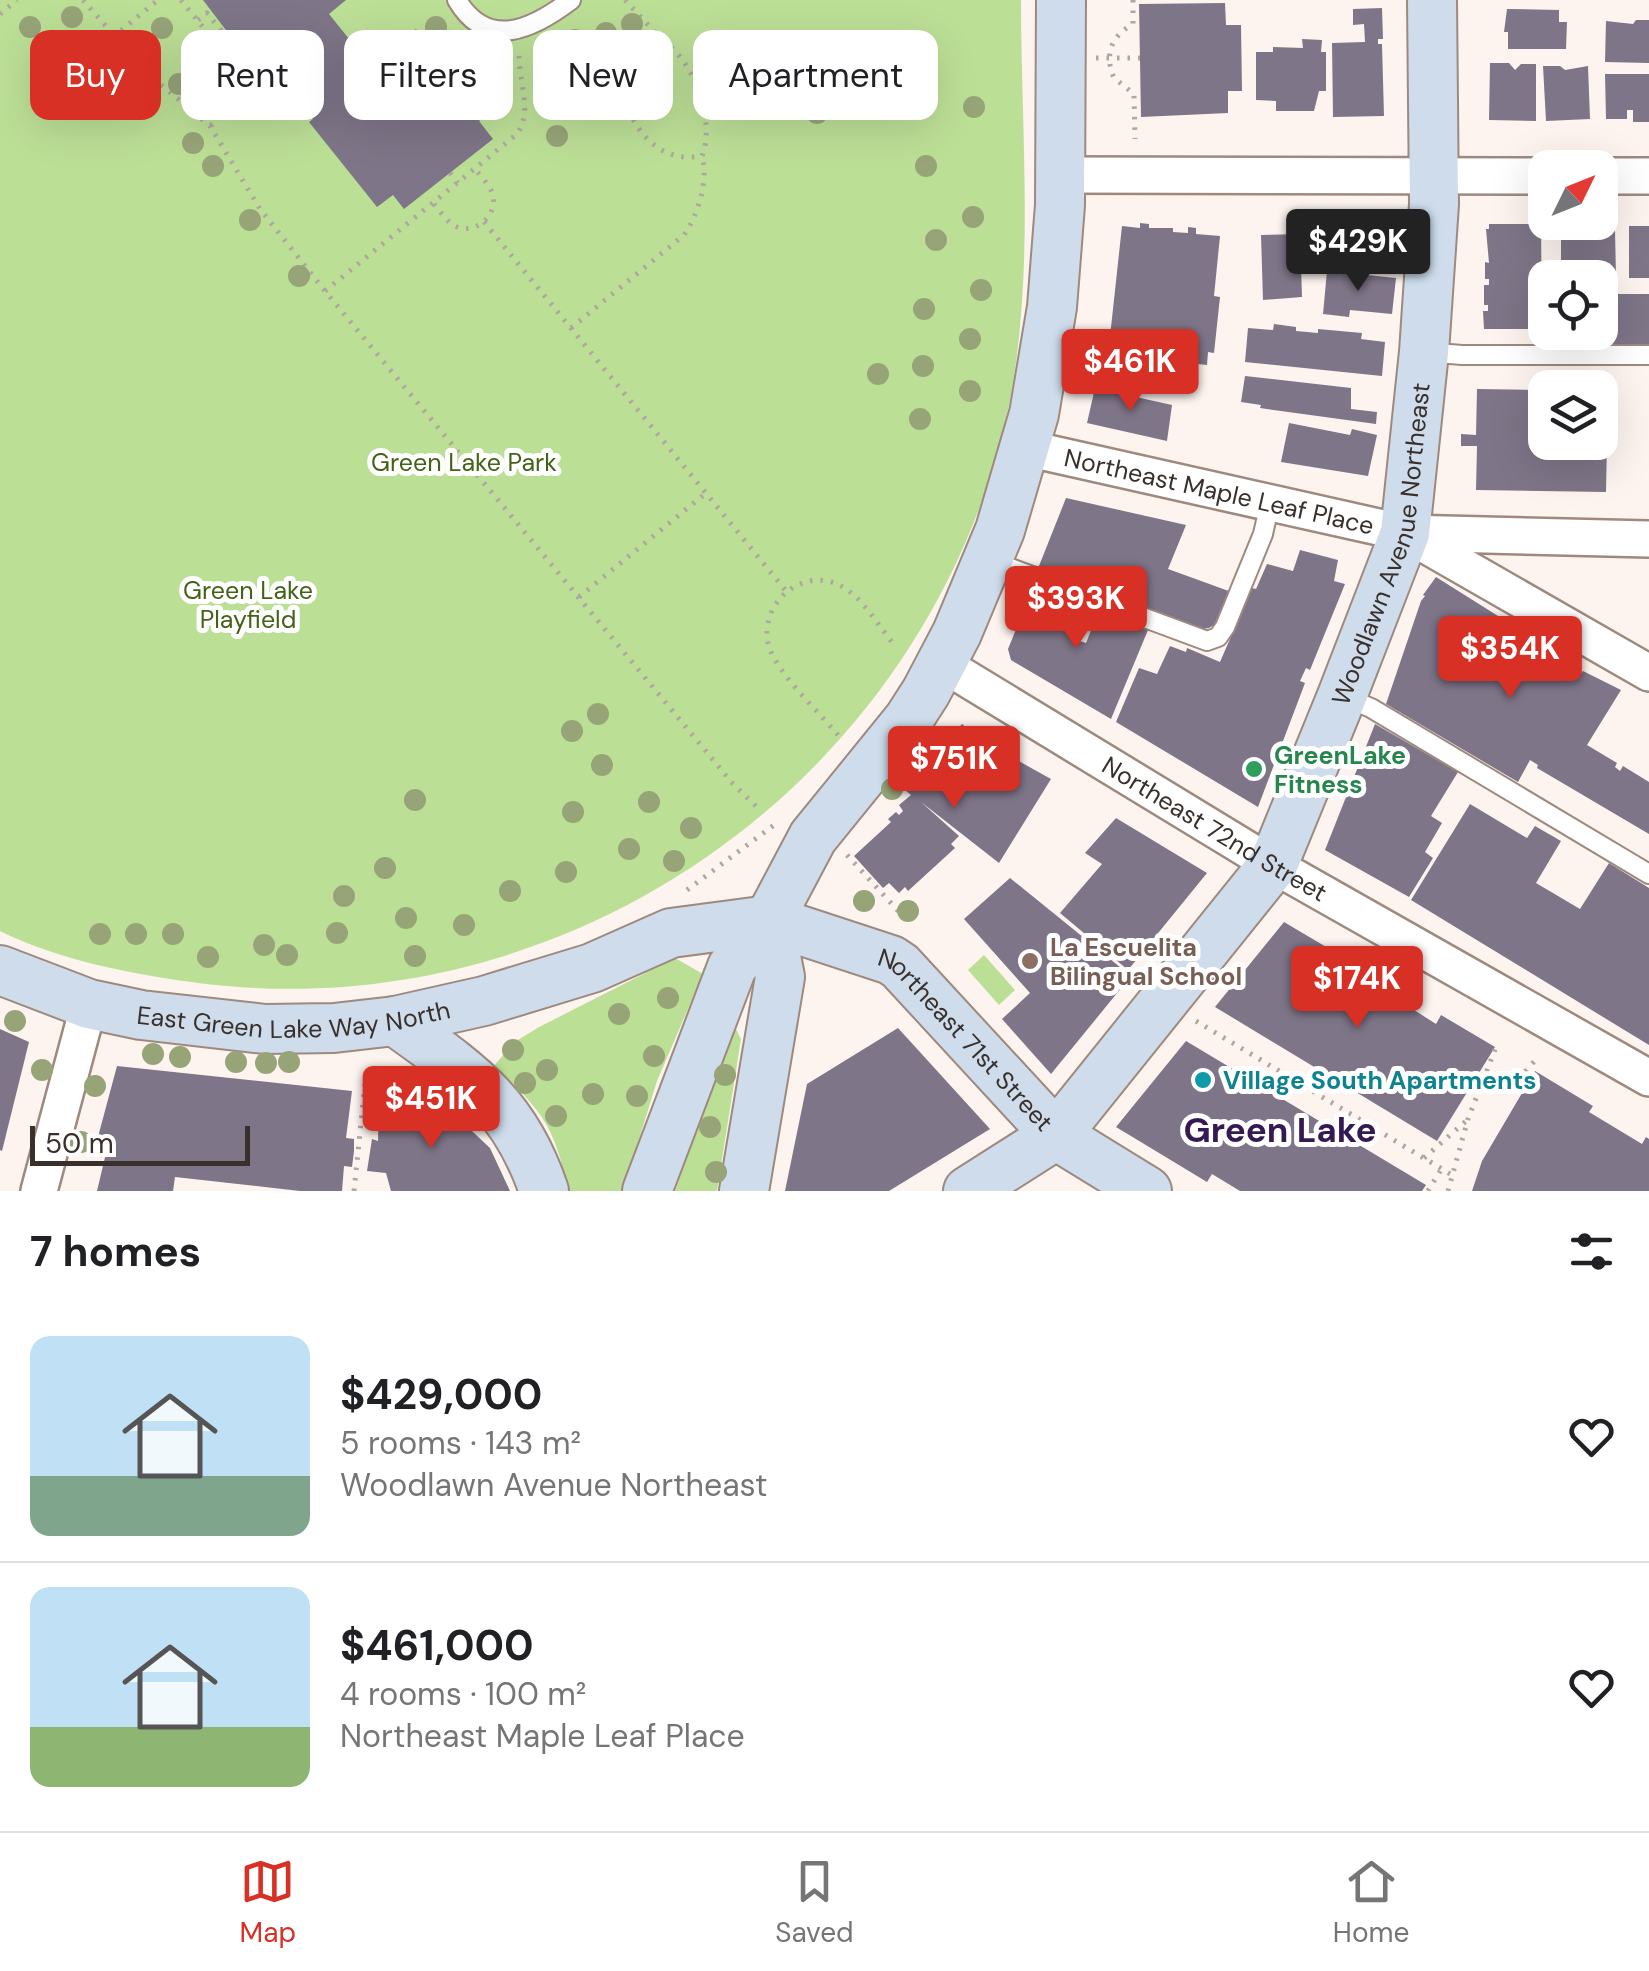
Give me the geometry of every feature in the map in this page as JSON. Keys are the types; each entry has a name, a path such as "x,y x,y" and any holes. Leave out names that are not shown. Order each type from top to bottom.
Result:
{"main road":[{"path":"648,1191 732,966 769,920 813,837 908,720 942,663 989,560 1026,448 1052,307 1061,175 1061,0"},
{"name":"Woodlawn Avenue Northeast","path":"968,1191 1056,1134 1273,865 1342,696 1405,533 1424,352 1434,176 1432,0"},
{"path":"744,1191 780,977 769,920"},
{"name":"East Green Lake Way North","path":"0,970 89,1004 194,1024 334,1028 484,1002 592,968 670,933 769,920"},
{"name":"Northeast 71st Street","path":"769,920 900,966 1056,1134 1146,1191"},
{"path":"395,1020 471,1076 496,1100 518,1129 544,1191"}],"street":[{"path":"1061,175 1528,176"},
{"path":"1618,176 1649,176"},
{"name":"Northeast Maple Leaf Place","path":"1026,448 1405,533 1649,539"},
{"path":"1405,533 1649,673"},
{"name":"Northeast 72nd Street","path":"942,663 1273,865 1649,1078"},
{"path":"39,1191 89,1004"}],"lane":[{"path":"457,0 463,11 479,24 509,31 543,21 572,0"},
{"path":"1424,352 1649,355"},
{"path":"989,560 1208,641 1225,627 1263,534 1270,503"},
{"path":"1342,696 1371,708 1649,874"}],"path":[{"path":"0,14 17,0"},
{"path":"83,0 107,30"},
{"path":"122,30 158,0"},
{"path":"181,0 206,30"},
{"path":"625,0 653,30"},
{"path":"1132,0 1133,24 1116,36 1108,58 1114,78 1134,94 1134,139"},
{"path":"198,20 207,13 223,30"},
{"path":"673,49 680,55 693,84"},
{"path":"325,291 522,128 525,110 519,56"},
{"path":"1108,58 1140,58"},
{"path":"161,85 210,126 260,209 325,291 761,812"},
{"path":"210,126 217,120"},
{"path":"633,120 652,145 675,156 702,156"},
{"path":"571,328 684,235 691,225 705,170 702,156 708,120"},
{"path":"433,203 456,226 471,228 484,222 492,209 492,194 475,169"},
{"path":"450,173 458,183"},
{"path":"484,222 786,591"},
{"path":"578,597 706,493"},
{"path":"838,735 773,656 767,639 767,621 774,605 786,591 801,583 819,580 836,584 851,593 895,646"},
{"path":"680,894 699,888 751,839 786,813"},
{"path":"751,839 758,850"},
{"path":"846,853 900,914"},
{"path":"692,877 699,888"},
{"path":"1194,1020 1452,1175"},
{"path":"1448,1191 1468,1119 1498,1042"},
{"path":"1485,1074 1510,1089 1538,1057"},
{"path":"354,1191 366,1084"},
{"path":"1424,1158 1468,1119"},
{"path":"1428,1191 1442,1168"}],"green space":[{"name":"Green Lake Park","path":"0,0 1021,0 1023,295 1008,411 993,468 943,589 874,698 788,792 688,869 577,929 456,969 329,988 198,983 97,965 47,951 0,931"},
{"path":"984,955 1015,990 999,1005 968,970"},
{"path":"675,958 703,974 657,1081 623,1191 569,1191 558,1150 544,1121 494,1066 513,1043 539,1027"},
{"path":"733,1023 741,1039 717,1191 675,1191"}],"building":[{"path":"203,0 346,0 329,14 344,33 344,120 480,120 493,139 404,209 393,195 377,207 309,122 324,120 324,30 226,30"},
{"path":"1225,3 1226,25 1241,25 1242,91 1228,91 1228,113 1141,117 1139,4"},
{"path":"1382,8 1383,39 1378,39 1378,44 1382,44 1384,116 1333,117 1332,43 1365,42 1364,24 1353,25 1353,9"},
{"path":"1507,9 1559,10 1559,22 1567,22 1566,49 1508,49 1508,32 1504,32"},
{"path":"1636,20 1649,20 1649,63 1605,62 1606,21 1633,24"},
{"path":"1302,39 1322,40 1321,52 1326,52 1326,91 1319,91 1314,111 1276,111 1276,101 1256,100 1256,52 1273,52 1273,47 1303,48"},
{"path":"1490,63 1509,63 1515,70 1521,64 1536,64 1536,121 1489,120"},
{"path":"1543,66 1560,66 1565,70 1588,66 1590,119 1546,121"},
{"path":"1605,74 1649,74 1649,122 1633,122 1633,110 1627,110 1627,119 1606,119"},
{"path":"1140,223 1149,224 1149,228 1173,228 1173,232 1188,233 1188,227 1196,228 1196,234 1220,236 1214,296 1220,297 1214,353 1208,352 1207,365 1187,363 1187,368 1139,360 1138,363 1108,355 1122,226 1140,228"},
{"path":"1489,224 1528,224 1528,240 1541,240 1541,260 1528,260 1528,329 1484,329 1483,311 1488,311 1488,305 1484,305 1484,285 1489,285 1485,262 1489,263"},
{"path":"1324,225 1387,226 1387,264 1324,264"},
{"path":"1629,226 1649,226 1649,278 1629,278"},
{"path":"1302,234 1302,245 1310,239 1311,265 1301,265 1302,297 1263,300 1261,235"},
{"path":"1561,240 1615,240 1616,260 1561,260"},
{"path":"1327,271 1396,278 1392,314 1350,310 1349,317 1323,314"},
{"path":"1618,294 1649,294 1649,347 1618,347"},
{"path":"1274,324 1296,327 1296,331 1362,333 1361,339 1385,342 1382,376 1245,362 1248,328 1273,330"},
{"path":"1245,376 1351,388 1351,409 1377,412 1376,424 1241,402"},
{"path":"1095,388 1172,405 1167,441 1087,423"},
{"path":"1477,389 1528,390 1528,460 1607,460 1606,492 1476,490 1477,446 1461,446 1461,434 1476,435"},
{"path":"1289,423 1350,435 1352,429 1377,435 1368,476 1281,462"},
{"path":"1066,498 1186,525 1168,569 1237,594 1222,620 1209,628 1191,631 1037,571"},
{"path":"1300,550 1338,560 1334,581 1345,584 1310,670 1306,668 1300,681 1305,683 1258,807 1116,722 1139,668 1157,674 1170,646 1186,652 1187,648 1220,662 1252,588 1256,589 1267,564 1293,571"},
{"path":"1436,577 1514,626 1505,640 1508,642 1518,626 1563,652 1555,666 1577,678 1583,671 1621,690 1587,745 1617,763 1615,767 1620,771 1623,766 1649,782 1649,834 1537,768 1530,760 1518,782 1386,704 1423,595"},
{"path":"1034,585 1065,597 1061,608 1083,616 1079,627 1085,629 1080,641 1086,643 1099,611 1148,630 1111,719 1011,660 1008,649"},
{"path":"962,724 1011,765 1015,759 1051,779 999,863 921,802 959,836 951,844 955,848 908,891 905,887 899,893 889,883 883,888 854,856 891,822 888,819 903,811 899,805 911,795 905,790"},
{"path":"1375,724 1458,772 1431,816 1442,823 1425,852 1433,858 1409,897 1325,850"},
{"path":"1470,804 1527,838 1535,826 1561,841 1536,883 1580,909 1609,863 1649,888 1649,1045 1411,900"},
{"path":"1116,818 1207,873 1128,970 1060,913 1102,864 1085,853"},
{"name":"La Escuelita Bilingual School","path":"1010,878 1131,976 1051,1074 1002,1019 1030,993 964,919"},
{"path":"1284,922 1333,951 1329,958 1354,974 1359,966 1416,1000 1411,1008 1436,1024 1441,1015 1495,1047 1437,1141 1215,1007"},
{"path":"898,1028 990,1129 889,1191 785,1191 807,1084"},
{"path":"0,1029 29,1042 2,1151 0,1150"},
{"name":"Village South Apartments","path":"1186,1041 1426,1185 1422,1191 1240,1191 1212,1174 1207,1182 1116,1127"},
{"path":"117,1066 352,1091 346,1138 354,1139 354,1151 352,1167 344,1166 342,1191 300,1191 175,1177 173,1191 97,1191 106,1153 95,1148"},
{"path":"1535,1071 1593,1106 1589,1112 1642,1144 1646,1137 1649,1139 1649,1191 1472,1191 1482,1161"},
{"path":"379,1096 432,1105 457,1117 490,1148 510,1191 391,1191 386,1173 367,1171 372,1139 378,1141"}],"place":[{"name":"GreenLake Fitness","path":"1254,769"},
{"name":"La Escuelita Bilingual School","path":"1030,961"},
{"name":"Village South Apartments","path":"1203,1080"}],"district":[{"name":"Green Lake","path":"1280,1130"}],"park label":[{"name":"Green Lake Playfield","path":"248,604"}]}
